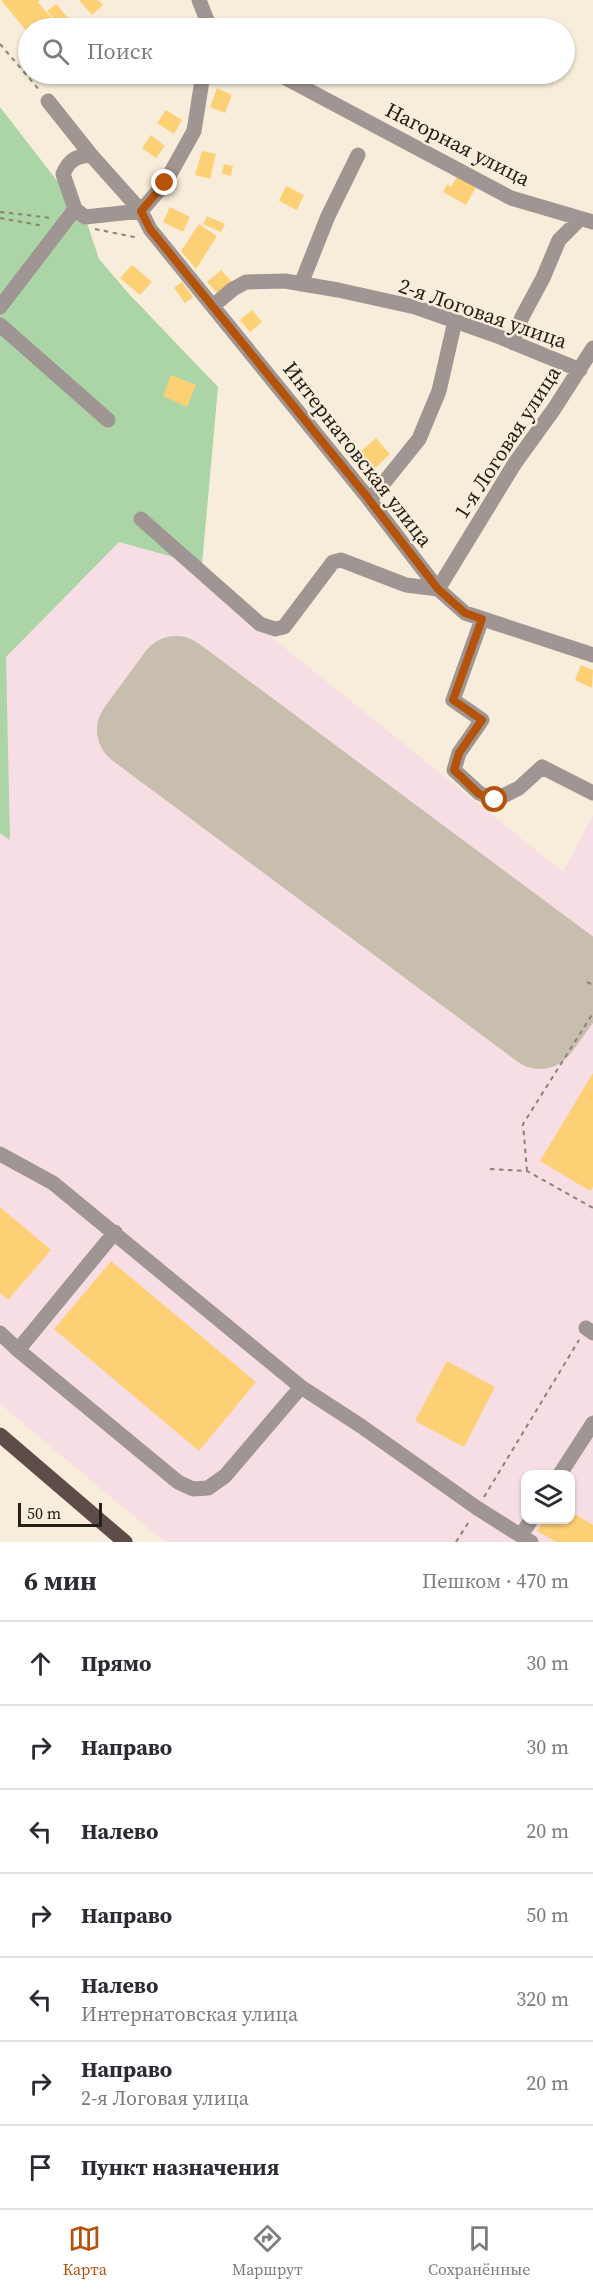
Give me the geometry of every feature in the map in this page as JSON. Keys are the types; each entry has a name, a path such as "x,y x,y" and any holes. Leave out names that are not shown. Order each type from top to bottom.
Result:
{"main road":[{"path":"0,1435 125,1542"}],"street":[{"path":"200,0 206,18"},
{"path":"91,155 77,156 68,164 63,174 75,209 85,217 141,211 165,183 194,131 201,84"},
{"name":"Нагорная улица","path":"297,84 511,198 586,220"},
{"name":"Интернатовская улица","path":"48,101 91,155 141,211 150,229 370,500 438,589 465,613 593,653"},
{"path":"301,284 328,216 358,154"},
{"path":"0,307 75,209"},
{"path":"513,343 522,317 543,278 559,240 586,220"},
{"name":"2-я Логовая улица","path":"213,306 233,289 246,282 285,281 415,307 580,370"},
{"path":"370,500 419,439 439,392 455,321"},
{"path":"0,325 108,420"},
{"name":"1-я Логовая улица","path":"438,589 515,463 593,348"},
{"path":"141,519 260,624 275,629 284,627 333,562 341,560 406,585 438,589"},
{"path":"482,619 453,700 482,720 459,753 454,770 479,794 495,800 519,789 542,767 593,793"},
{"path":"0,1154 53,1183 301,1387 526,1539 530,1524"},
{"path":"18,1350 115,1232"},
{"path":"0,1333 178,1482 193,1489 207,1488 225,1476 301,1387"},
{"path":"563,1470 593,1422"}],"path":[{"path":"0,44 18,65"},
{"path":"34,84 48,101"},
{"path":"587,982 593,986"},
{"path":"528,1170 523,1124 593,1013"},
{"path":"490,1169 528,1170 593,1208"},
{"path":"456,1542 590,1330"}],"shaded area":[{"path":"0,419 563,872 593,815 593,1542 165,1542 0,1404"}],"green space":[{"path":"0,107 85,217 99,259 129,294 218,387 202,565 119,542 6,657 10,840 0,833"}],"building":[{"path":"1,0 40,0 38,2 52,18 18,18 18,21"},
{"path":"79,0 98,0 103,5 92,15"},
{"path":"56,4 68,18 53,18 47,11"},
{"path":"217,88 232,95 225,113 210,107"},
{"path":"166,110 182,120 174,134 157,123"},
{"path":"151,135 165,146 156,158 142,148"},
{"path":"202,151 216,154 210,179 195,175"},
{"path":"224,164 233,166 231,176 222,174"},
{"path":"457,177 476,187 466,205 443,192 447,184 451,187"},
{"path":"286,186 304,195 297,210 279,201"},
{"path":"170,207 190,217 183,232 163,222"},
{"path":"207,216 225,224 221,232 203,224"},
{"path":"199,224 217,236 196,269 181,251"},
{"path":"132,265 152,282 140,295 120,278"},
{"path":"221,270 234,284 220,296 207,282"},
{"path":"182,282 193,297 185,303 174,288"},
{"path":"252,310 262,322 250,332 240,320"},
{"path":"171,375 196,385 187,407 163,396"},
{"path":"376,438 390,454 375,468 360,452"},
{"path":"581,665 593,670 592,688 575,680"},
{"path":"593,1073 593,1187 590,1191 540,1161"},
{"path":"0,1207 51,1250 8,1300 0,1293"},
{"path":"111,1261 256,1382 199,1451 54,1329"},
{"path":"447,1361 495,1387 464,1447 415,1421"},
{"path":"575,1514 593,1525 593,1542 556,1542 537,1531 541,1524 575,1524"}],"runway":[{"path":"176,674 581,975 540,1031 135,730 176,674"}],"route":[{"path":"165,183 141,211 150,229 364,493 438,589 465,613 482,619 453,700 482,720 459,753 454,770 479,794 495,800"}]}
